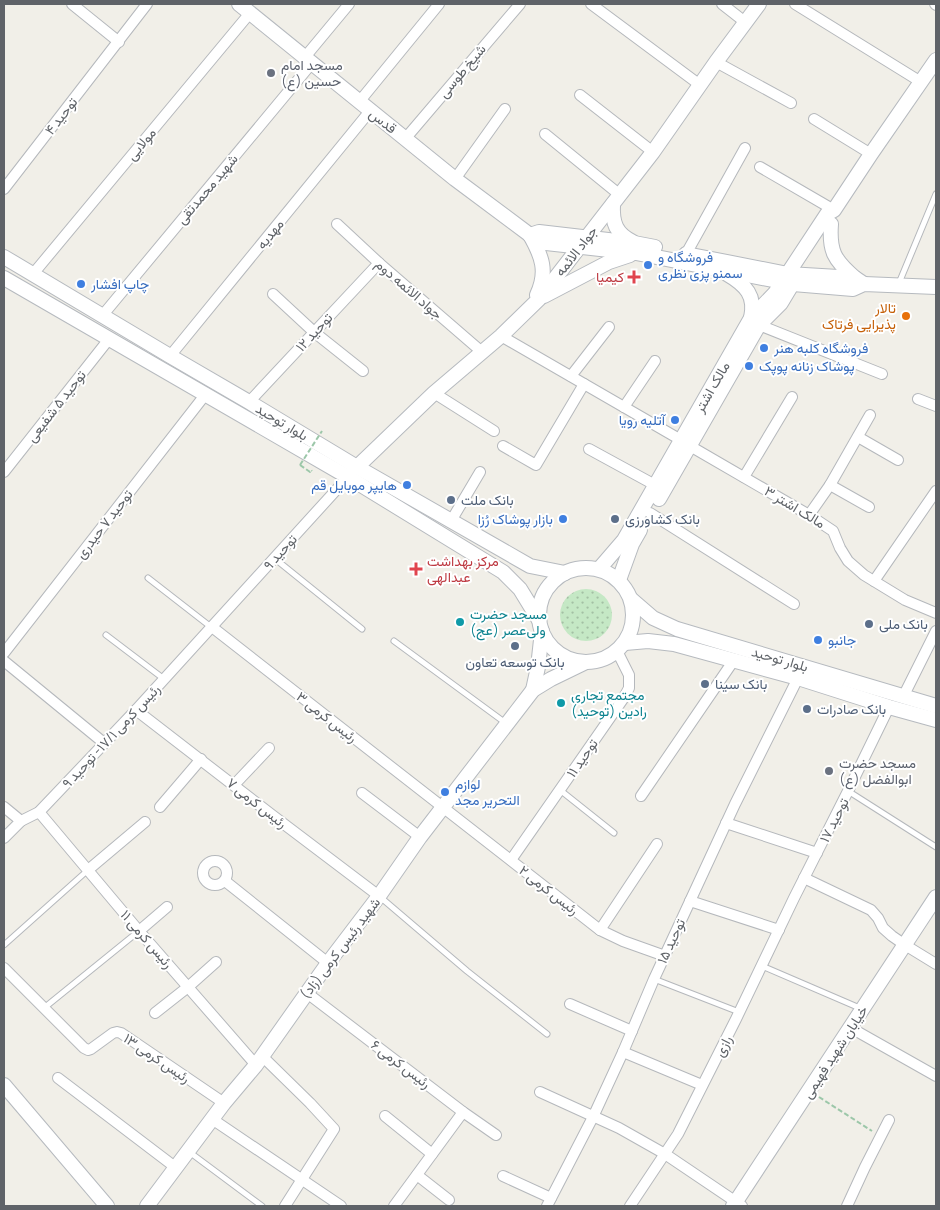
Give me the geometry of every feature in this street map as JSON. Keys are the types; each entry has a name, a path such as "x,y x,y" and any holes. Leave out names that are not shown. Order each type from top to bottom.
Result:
{"main road":[{"name":"قدس","path":"239,4 455,179 537,242 582,242"},
{"name":"جواد الائمه","path":"352,472 434,393 501,336 535,303 653,152 716,62 760,4"},
{"name":"مالک اشتر","path":"619,580 632,544 686,443 755,322 775,293 791,279 871,154 935,64"},
{"path":"616,200 612,215 614,223 619,233 635,248 720,270 791,279 859,281 936,287"},
{"name":"مالک اشتر","path":"755,322 781,302 802,252 827,214 832,217"},
{"path":"832,217 831,244 833,252 837,260 859,281"},
{"path":"551,233 579,229 598,222"},
{"path":"535,303 544,273 538,249 530,235 539,232 551,233 582,242 686,254 763,268 791,279 818,286 853,288 859,281"},
{"path":"535,303 635,248"},
{"path":"763,268 785,263 802,252"},
{"name":"بلوار توحید","path":"4,257 249,402 502,572 520,589 540,626"},
{"path":"720,270 737,280 747,289 754,308 755,322"},
{"name":"بلوار توحید","path":"6,284 109,339 205,395 352,472 451,521 530,566 565,573"},
{"path":"781,302 795,293 818,286"},
{"name":"مالک اشتر","path":"599,569 624,540 656,485 686,443"},
{"path":"533,690 538,667 539,608 542,598 552,583 565,573 576,569 599,569 619,580 631,599 634,610 634,622 621,647 608,657 597,661 574,661 564,657 554,650 547,641 540,626"},
{"name":"بلوار توحید","path":"631,599 653,618 678,629 936,706"},
{"name":"بلوار توحید","path":"621,647 648,641 674,644 798,678 936,720"},
{"path":"533,690 586,662"},
{"name":"شهید رئیس کرمی (زاد)","path":"152,1205 175,1167 259,1060 328,963 379,896 420,836 533,690"},
{"name":"خیابان شهید فهیمی","path":"737,1205 809,1090 936,897"},
{"path":"4,1085 107,1206"}],"street":[{"path":"72,4 119,42"},
{"name":"توحید ۴","path":"4,189 147,4"},
{"name":"شهید محمدتقی","path":"102,316 308,60 349,4"},
{"path":"359,102 439,4"},
{"name":"شیخ طوسی","path":"405,139 520,4"},
{"path":"591,4 700,85"},
{"path":"722,4 745,22"},
{"path":"795,4 921,82"},
{"name":"مولایی","path":"32,274 250,13"},
{"path":"716,62 792,103"},
{"path":"580,95 653,152"},
{"path":"455,179 505,109"},
{"name":"مهدیه","path":"170,356 370,111"},
{"path":"814,120 871,154"},
{"path":"545,134 616,200"},
{"path":"686,254 745,148"},
{"path":"760,168 832,217"},
{"name":"جواد الائمه دوم","path":"337,224 482,352"},
{"name":"توحید ۱۲","path":"249,402 379,263"},
{"path":"273,294 314,332 363,371"},
{"path":"755,322 882,374"},
{"path":"571,376 609,327"},
{"name":"مالک اشتر ۳","path":"501,336 809,514 833,531 848,561 864,575 905,600 936,613"},
{"name":"توحید ۵ شفیعی","path":"4,472 109,339"},
{"path":"624,407 655,361"},
{"path":"503,446 536,465 584,384"},
{"path":"434,393 494,431"},
{"name":"توحید ۷ حیدری","path":"4,653 205,395"},
{"path":"744,477 792,397"},
{"path":"918,398 936,406"},
{"path":"809,514 830,484 870,416"},
{"path":"858,437 898,460"},
{"path":"589,449 656,485"},
{"name":"توحید ۹","path":"212,627 352,472"},
{"path":"451,521 480,472"},
{"path":"830,484 869,507"},
{"path":"874,581 936,491"},
{"path":"650,513 794,604"},
{"name":"رئیس کرمی ۱۷/۱- توحید ۹","path":"4,838 21,821 39,812 212,627"},
{"name":"رئیس کرمی ۳","path":"212,627 443,806"},
{"path":"903,697 936,631"},
{"name":"توحید ۱۱","path":"511,860 629,688 629,675 621,647"},
{"path":"641,796 734,660"},
{"path":"4,661 104,743"},
{"name":"توحید ۱۵","path":"549,1202 593,1117 726,823 798,678"},
{"name":"توحید ۱۷","path":"804,878 889,706"},
{"name":"رئیس کرمی ۷","path":"136,710 379,896"},
{"path":"234,785 269,748"},
{"path":"160,808 201,760"},
{"path":"362,793 420,836"},
{"name":"رئیس کرمی ۲","path":"443,806 600,930 623,941 665,956"},
{"path":"4,807 21,821"},
{"name":"رئیس کرمی ۱۱","path":"39,812 188,987 259,1060 310,1103 334,1129 302,1179"},
{"path":"88,870 145,822"},
{"path":"726,823 817,853"},
{"path":"600,930 657,844"},
{"path":"804,878 871,910 883,928 892,936 936,964"},
{"name":"رازی","path":"630,1206 678,1134 740,1012 804,878"},
{"path":"225,881 328,963"},
{"path":"690,901 779,930"},
{"path":"139,931 167,907"},
{"path":"155,1013 216,962"},
{"name":"رئیس کرمی ۱۳","path":"4,968 84,1048 91,1049 113,1033 121,1033 224,1103"},
{"name":"رئیس کرمی ۶","path":"307,993 496,1135"},
{"path":"570,1004 632,1031"},
{"path":"851,1028 936,1076"},
{"path":"623,1052 702,1085"},
{"path":"58,1078 175,1167"},
{"path":"540,1092 618,1128 665,1154 737,1205"},
{"path":"394,1206 463,1112"},
{"path":"385,1116 432,1154"},
{"path":"212,1119 341,1206"},
{"path":"847,1206 889,1120"},
{"path":"417,1175 449,1200"},
{"path":"503,1176 549,1202"},
{"path":"286,1206 302,1179"}],"lane":[{"path":"899,285 936,194"},
{"path":"274,558 362,629"},
{"path":"148,578 212,627"},
{"path":"106,635 164,679"},
{"path":"394,640 507,724"},
{"path":"560,790 614,833"},
{"path":"848,791 936,847"},
{"path":"4,945 88,870"},
{"path":"379,896 467,971 547,1034"},
{"path":"44,1008 139,931"},
{"path":"762,966 863,1009"},
{"path":"654,980 740,1012"},
{"path":"188,1151 262,1206"}],"path":[{"path":"300,465 322,431"},
{"path":"809,1090 880,1136"}],"green space":[{"path":"581,589 591,589 605,596 612,610 612,620 605,634 591,641 581,641 571,637 564,630 560,620 560,610 564,600 571,593"}],"place":[{"name":"مسجد امام حسین (ع)","path":"271,73"},
{"name":"فروشگاه و سمنو پزی نظری","path":"648,265"},
{"name":"کیمیا","path":"634,277"},
{"name":"چاپ افشار","path":"81,284"},
{"name":"تالار پذیرایی فرتاک","path":"906,316"},
{"name":"فروشگاه کلبه هنر","path":"764,348"},
{"name":"پوشاک زنانه پوپک","path":"749,366"},
{"name":"آتلیه رویا","path":"675,420"},
{"name":"هایپر موبایل قم","path":"407,485"},
{"name":"بانک ملت","path":"451,500"},
{"name":"بازار پوشاک رُزا","path":"563,519"},
{"name":"بانک کشاورزی","path":"615,519"},
{"name":"مرکز بهداشت عبدالهی","path":"416,569"},
{"name":"مسجد حضرت ولی‌عصر (عج)","path":"460,622"},
{"name":"بانک ملی","path":"869,624"},
{"name":"جانبو","path":"818,640"},
{"name":"بانک توسعه تعاون","path":"515,646"},
{"name":"بانک سینا","path":"705,684"},
{"name":"مجتمع تجاری رادین (توحید)","path":"561,703"},
{"name":"بانک صادرات","path":"807,709"},
{"name":"مسجد حضرت ابوالفضل (ع)","path":"829,771"},
{"name":"لوازم التحریر مجد","path":"445,792"}]}
